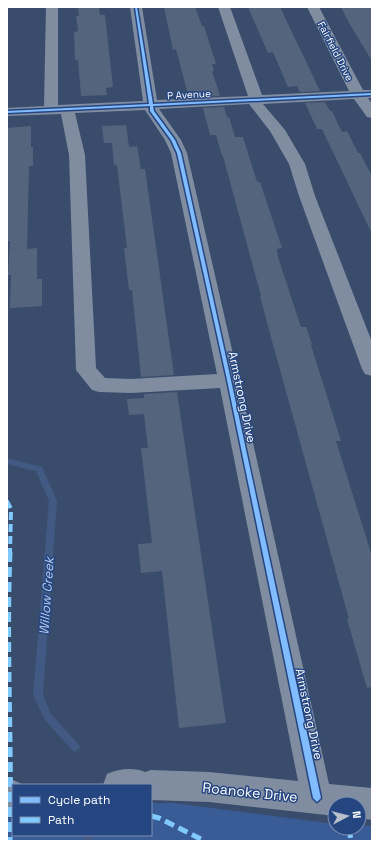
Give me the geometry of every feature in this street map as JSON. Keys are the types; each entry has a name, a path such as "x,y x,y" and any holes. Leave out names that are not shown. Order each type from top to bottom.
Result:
{"street":[{"path":"52,7 59,110 77,155 86,370 100,384 131,386 229,380"},
{"name":"Armstrong Drive","path":"136,7 152,111 173,140 179,153 229,380 316,798"},
{"path":"224,7 255,100 277,130 298,164 307,196 372,369"},
{"name":"Fairfield Drive","path":"313,7 365,95 372,114"},
{"name":"P Avenue","path":"7,112 365,95"},
{"name":"Roanoke Drive","path":"152,785 209,787 372,804"}],"shaded area":[{"path":"152,803 173,803 327,823 327,836 367,836 367,826 372,826 372,841 7,841 7,819 12,817 12,836 152,836"}],"building":[{"path":"78,7 99,7 100,15 105,15 113,87 106,88 107,95 81,96 78,60 75,60 74,32 78,31 76,16 79,16"},
{"path":"164,7 195,7 202,26 204,26 216,64 212,64 214,71 212,71 220,96 200,97 198,91 187,91 176,49 173,50"},
{"path":"248,7 280,7 320,91 300,92 297,86 288,87 273,52 268,53"},
{"path":"341,7 372,7 372,61 349,23"},
{"path":"325,102 330,111 332,111 342,132 347,131 372,176 372,234 322,129 317,129 305,103"},
{"path":"224,107 227,117 229,117 235,137 243,137 257,182 260,182 282,248 277,249 278,257 301,327 306,327 312,344 311,345 341,441 336,441 372,556 372,687 367,688 347,619 349,619 269,330 223,156 216,135 210,135 203,108"},
{"path":"126,125 129,147 137,146 141,169 145,169 174,375 141,377 132,290 129,290 124,248 127,248 117,165 114,166 112,143 104,143 102,126"},
{"path":"31,126 33,166 29,166 27,249 37,248 37,279 42,279 42,306 10,308 11,275 8,275 10,241 7,241 7,128"},
{"path":"177,392 226,723 179,728 162,571 141,573 138,544 152,543 141,448 148,448 144,414 129,415 127,399 144,398 144,394"}],"waterway":[{"name":"Willow Creek","path":"7,461 39,469 53,501 38,695 48,717 75,747"},
{"name":"Willow Creek","path":"87,836 89,841"}],"marked path":[{"path":"7,501 11,509 8,597 11,795 10,841"},
{"path":"152,816 159,818 205,841"},
{"path":"350,836 351,841"}],"cycle path":[{"path":"136,7 152,111 173,140 179,153 229,380 317,798"},
{"path":"7,112 372,94"}]}
